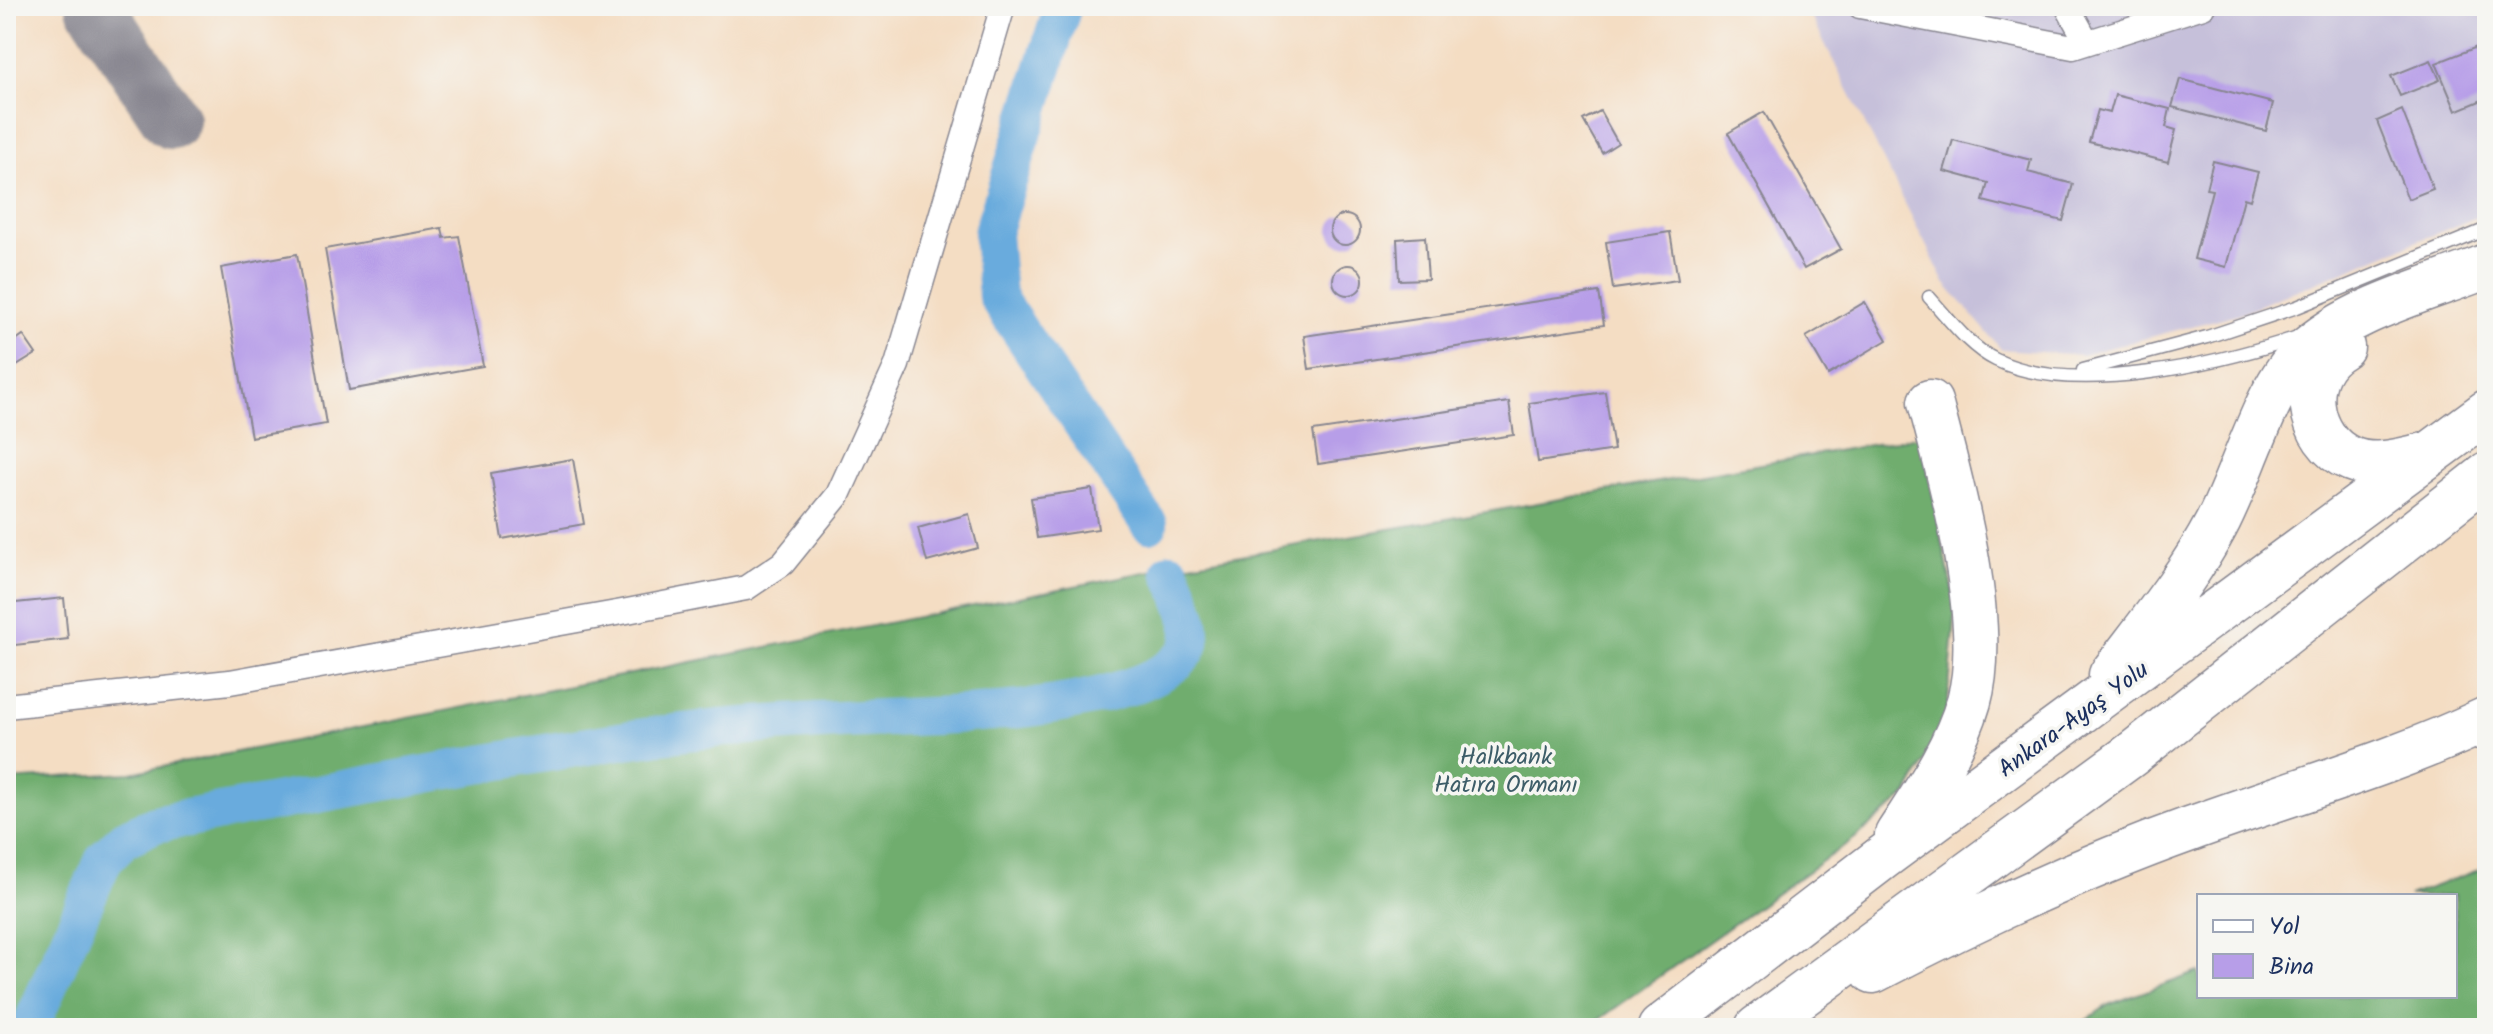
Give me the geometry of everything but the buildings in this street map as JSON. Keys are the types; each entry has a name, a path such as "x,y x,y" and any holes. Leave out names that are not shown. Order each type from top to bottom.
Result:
{"highway":[{"path":"2085,711 2218,523 2273,399 2295,361 2323,337 2358,318 2487,266"},
{"path":"2432,453 2374,464 2340,453 2321,430 2314,413 2311,383 2315,372 2334,352 2354,340 2487,284"},
{"path":"1882,858 1946,759 1969,701 1978,652 1957,505 1930,402"},
{"name":"Ankara-Ayaş Yolu","path":"1660,1028 1882,858 2487,412"},
{"path":"1757,1028 2131,755 2487,475"},
{"path":"1765,1028 1941,935 2117,856 2487,719"}],"street":[{"path":"6,706 230,682 622,612 746,588 783,563 838,495 897,365 1003,6"},
{"path":"1860,6 2073,47 2203,6"},
{"path":"2067,6 2087,42"}],"lane":[{"path":"2068,375 2207,337 2297,307 2487,229"},
{"path":"1929,297 1970,342 1995,360 2024,369 2068,375 2117,376 2203,363 2358,318"}],"shaded area":[{"path":"1806,6 2487,6 2487,213 2238,314 2082,355 2001,349 1945,283"}],"green space":[{"name":"Halkbank Hatıra Ormanı","path":"1921,436 1956,608 1946,723 1907,795 1855,838 1587,1028 6,1028 6,780 131,773 1150,571"},
{"path":"2487,867 2487,1028 2075,1028 2108,1005 2197,973 2197,998 2457,998 2457,894 2413,894"}],"waterway":[{"path":"1063,6 992,233 997,297 1149,524"},
{"path":"30,1028 104,859 124,839 155,824 626,740 780,724 993,712 1101,695 1135,685 1162,672 1183,656 1189,647 1188,614 1171,571"}],"taxiway":[{"path":"95,6 171,120"}]}
